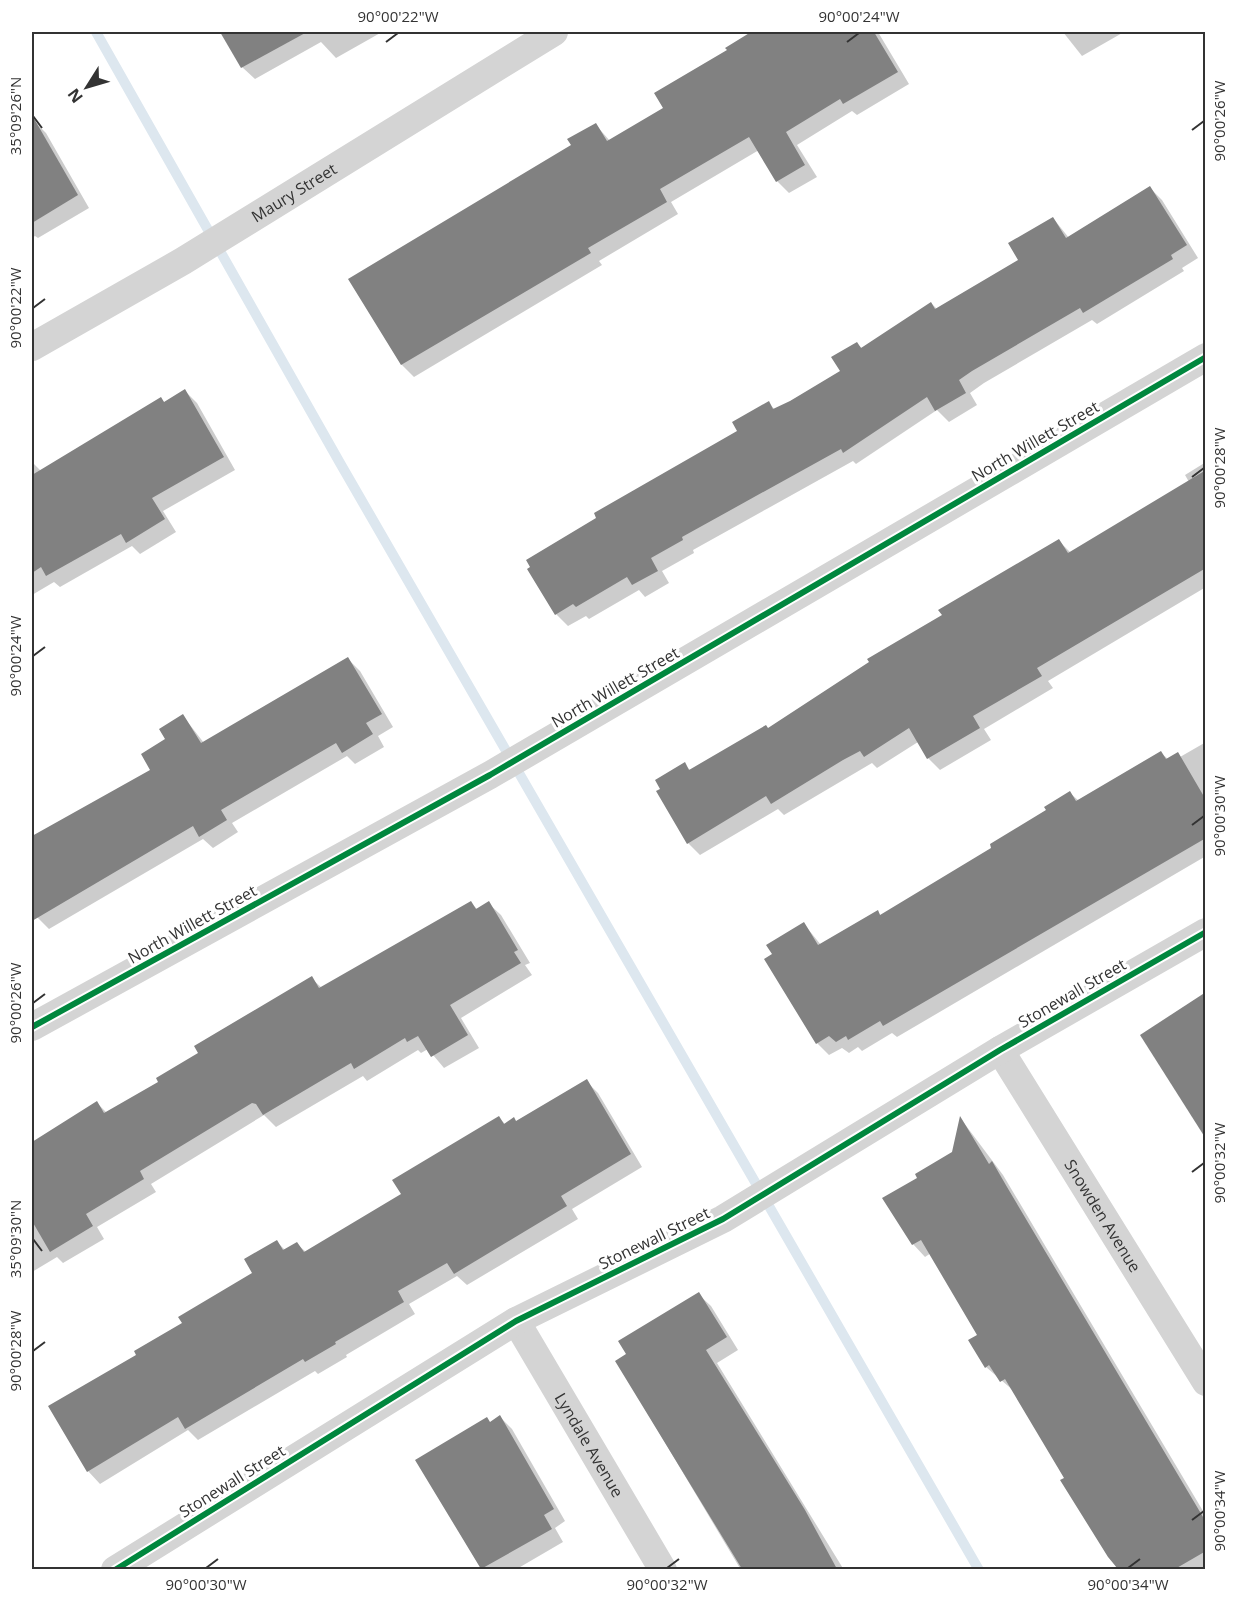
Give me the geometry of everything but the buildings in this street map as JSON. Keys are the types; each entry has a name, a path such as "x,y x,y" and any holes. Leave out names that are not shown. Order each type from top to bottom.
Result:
{"street":[{"name":"Maury Street","path":"32,347 183,261 554,32"},
{"name":"North Willett Street","path":"32,1027 490,775 1206,357"},
{"name":"Stonewall Street","path":"115,1569 516,1321 723,1219 1000,1050 1206,932"},
{"name":"Snowden Avenue","path":"1000,1050 1206,1382"},
{"name":"Lyndale Avenue","path":"516,1321 663,1569"}],"waterway":[{"path":"96,32 340,463 979,1570"}],"cycle path":[{"path":"32,1027 490,775 1206,357"},
{"path":"115,1570 516,1321 723,1219 1000,1050 1206,932"}]}
